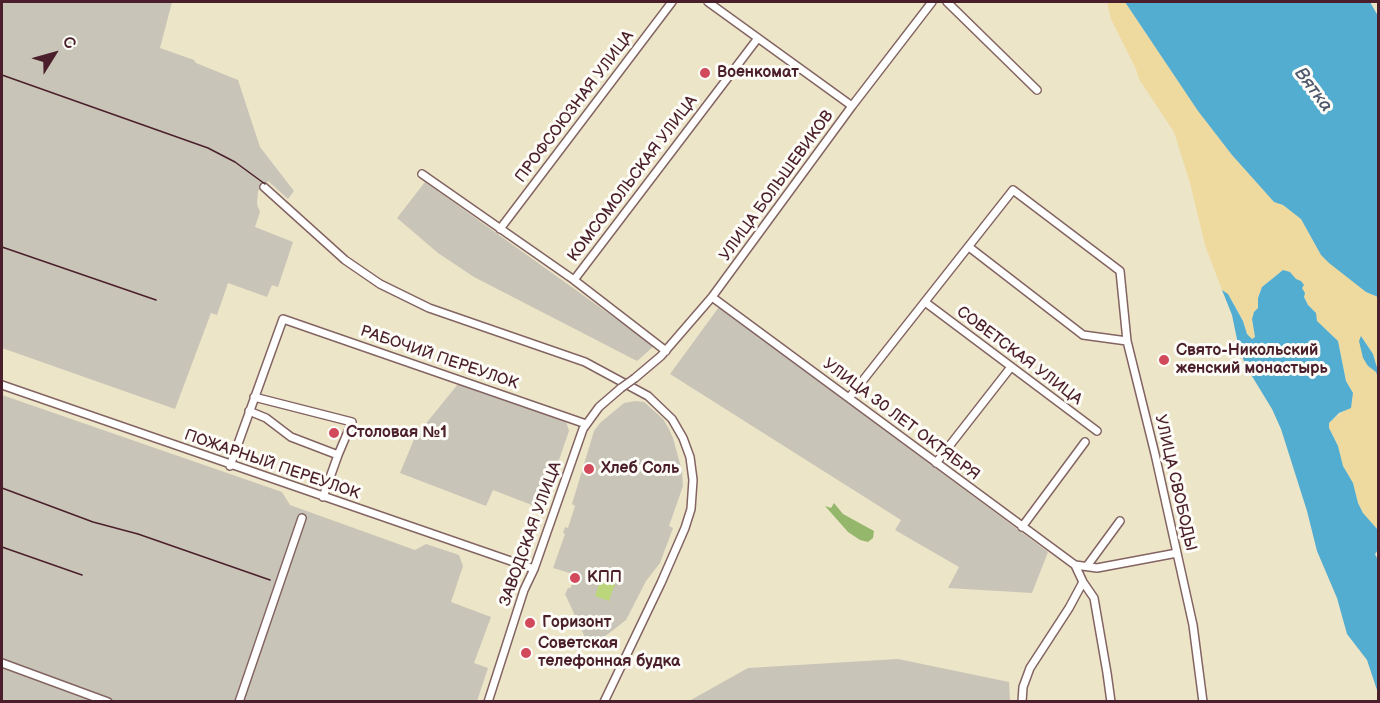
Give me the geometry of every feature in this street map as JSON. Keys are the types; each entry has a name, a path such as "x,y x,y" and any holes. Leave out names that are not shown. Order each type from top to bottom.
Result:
{"street":[{"name":"ПРОФСОЮЗНАЯ УЛИЦА","path":"500,229 672,2"},
{"path":"708,2 852,106"},
{"name":"УЛИЦА БОЛЬШЕВИКОВ","path":"621,388 666,351 712,297 852,106 932,2"},
{"path":"947,2 1037,90"},
{"name":"КОМСОМОЛЬСКАЯ УЛИЦА","path":"574,280 758,38"},
{"path":"422,174 574,280 666,351"},
{"path":"264,188 345,260 381,284 429,308 585,362 648,396 672,419 690,457 693,480 691,508 685,528 661,583 604,702"},
{"name":"УЛИЦА СВОБОДЫ","path":"969,247 1013,190 1120,271 1127,341 1178,553 1193,625 1203,702"},
{"path":"849,398 969,247 1083,335 1127,341"},
{"name":"УЛИЦА 30 ЛЕТ ОКТЯБРЯ","path":"712,297 1075,565"},
{"name":"СОВЕТСКАЯ УЛИЦА","path":"925,302 1097,431"},
{"name":"РАБОЧИЙ ПЕРЕУЛОК","path":"254,397 283,319 586,424"},
{"path":"936,463 1011,367"},
{"name":"ПОЖАРНЫЙ ПЕРЕУЛОК","path":"2,385 230,466 534,569"},
{"name":"ЗАВОДСКАЯ УЛИЦА","path":"488,702 524,590 534,569 586,424 603,403 621,388"},
{"path":"230,466 254,397 352,422 323,497"},
{"path":"249,411 266,418 291,437 338,455"},
{"path":"1022,527 1085,442"},
{"path":"239,702 302,518"},
{"path":"1087,566 1120,521"},
{"path":"1110,702 1094,598 1075,565 1097,568 1178,553"},
{"path":"1022,702 1023,687 1030,668 1083,582"},
{"path":"2,663 108,702"}],"shaded area":[{"path":"2,2 172,2 160,48 194,60 196,63 238,80 260,147 294,191 288,199 268,181 258,191 257,204 260,212 255,227 293,242 278,287 272,285 267,297 228,283 217,315 211,313 175,409 2,348"},
{"path":"425,182 654,346 637,361 474,277 438,253 397,218"},
{"path":"719,307 1048,552 1032,593 948,588 959,567 895,530 901,520 670,374"},
{"path":"458,384 566,421 569,431 542,509 493,490 486,506 400,473 415,437"},
{"path":"2,395 282,492 290,505 415,550 426,544 459,555 463,566 451,602 491,617 474,663 488,668 477,701 2,702"},
{"path":"644,402 663,419 669,429 682,471 683,486 669,526 673,528 660,563 646,581 626,620 590,648 565,594 572,585 573,574 553,568 565,534 563,533 565,527 568,528 575,506 572,504 594,431 624,403"},
{"path":"898,659 1009,682 1010,701 689,701 748,668"}],"green space":[{"path":"834,503 843,514 874,531 873,538 868,542 848,532 825,506 831,508"},
{"path":"605,567 619,573 609,601 595,596"}],"sand":[{"path":"1107,2 1125,2 1198,111 1232,155 1274,202 1283,205 1301,219 1321,255 1366,292 1378,297 1378,371 1373,354 1362,337 1363,358 1376,372 1378,378 1378,530 1363,513 1358,503 1353,483 1343,466 1338,446 1329,428 1329,423 1352,404 1353,393 1346,381 1338,341 1316,321 1316,313 1308,305 1296,279 1290,272 1283,270 1262,287 1258,298 1258,308 1252,319 1255,337 1251,339 1247,334 1243,320 1228,294 1222,290 1205,245 1190,183 1174,132 1139,79 1111,19"}],"water":[{"name":"Вятка","path":"1125,2 1370,2 1378,16 1378,297 1366,292 1329,263 1321,255 1301,219 1283,205 1274,202 1232,155 1198,111"},
{"path":"1283,270 1290,272 1301,281 1304,285 1302,288 1305,293 1304,297 1316,313 1317,321 1338,341 1346,381 1353,393 1351,408 1339,413 1329,423 1329,428 1338,446 1343,466 1353,483 1358,503 1363,513 1378,530 1378,550 1375,554 1378,560 1378,693 1367,660 1347,634 1337,598 1317,551 1281,429 1272,409 1247,368 1239,349 1232,315 1222,290 1228,294 1243,321 1247,334 1252,339 1255,337 1252,319 1258,308 1258,298 1262,287"},
{"path":"1361,336 1373,354 1378,378 1376,372 1363,358 1359,341"}],"railway":[{"path":"2,75 208,148 235,162 265,184"},
{"path":"2,247 156,300"},
{"path":"2,488 93,522 138,534 270,580"},
{"path":"2,547 82,575"}],"place":[{"name":"Военкомат","path":"705,73"},
{"name":"Свято-Никольский женский монастырь","path":"1164,360"},
{"name":"Столовая №1","path":"334,433"},
{"name":"Хлеб Соль","path":"589,469"},
{"name":"КПП","path":"575,578"},
{"name":"Горизонт","path":"530,623"},
{"name":"Советская телефонная будка","path":"526,653"}]}
